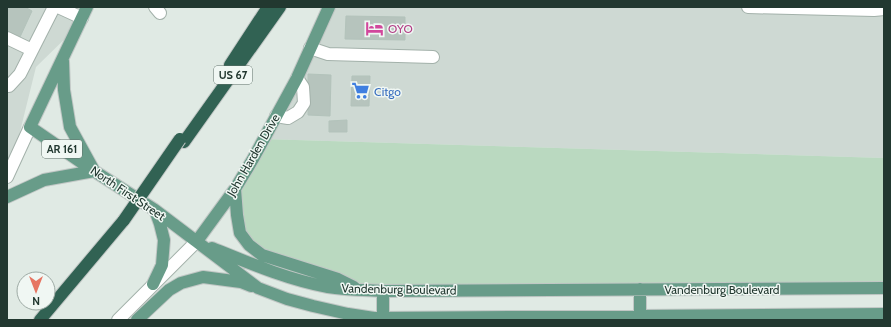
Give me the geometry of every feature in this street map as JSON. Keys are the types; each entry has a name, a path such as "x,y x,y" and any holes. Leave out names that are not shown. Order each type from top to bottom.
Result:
{"highway":[{"name":"US 67","path":"182,141 268,7"},
{"name":"US 67","path":"49,320 127,221 182,141 280,7"},
{"name":"US 67","path":"40,320 127,221"}],"main road":[{"name":"John Harden Drive","path":"196,241 235,189 253,159 297,78 329,7"},
{"name":"AR 161","path":"30,127 82,17"},
{"path":"7,197 44,180 94,171 70,127 64,90 63,58"},
{"name":"North First Street","path":"30,127 94,171 155,210 196,241"},
{"path":"235,189 240,233 249,245 262,255 338,279 358,290"},
{"path":"153,284 162,265 164,240 155,210"},
{"name":"Vandenburg Boulevard","path":"196,241 258,288 287,299 313,306 348,314 383,319 884,314"},
{"name":"Vandenburg Boulevard","path":"196,241 263,268 309,283 358,290 884,288"},
{"path":"136,320 169,290 181,283 203,277 241,282 258,288"},
{"path":"640,289 640,316"},
{"path":"383,291 383,319"}],"street":[{"path":"7,86 9,86 20,74 54,7"},
{"path":"58,7 82,17"},
{"path":"748,7 884,9"},
{"path":"7,38 32,50"},
{"path":"310,48 328,54 433,56"},
{"path":"276,116 288,118 298,112 304,103 303,87 297,78"},
{"path":"7,177 30,127"},
{"name":"John Harden Drive","path":"118,320 196,241"}],"shaded area":[{"path":"7,7 87,7 77,27 36,67 11,168 7,177"},
{"path":"329,7 884,7 884,158 263,139"}],"green space":[{"path":"263,139 884,158 884,288 358,290 263,268 242,239 235,189"}],"building":[{"path":"7,7 25,7 32,11 20,37 7,31"},
{"name":"OYO","path":"346,16 405,17 405,40 345,39"},
{"path":"308,74 331,75 330,116 308,115"},
{"name":"Citgo","path":"352,76 370,76 369,106 351,106"},
{"path":"347,120 347,132 329,132 329,121"}],"place":[{"name":"OYO","path":"375,28"},
{"name":"Citgo","path":"361,91"}]}
